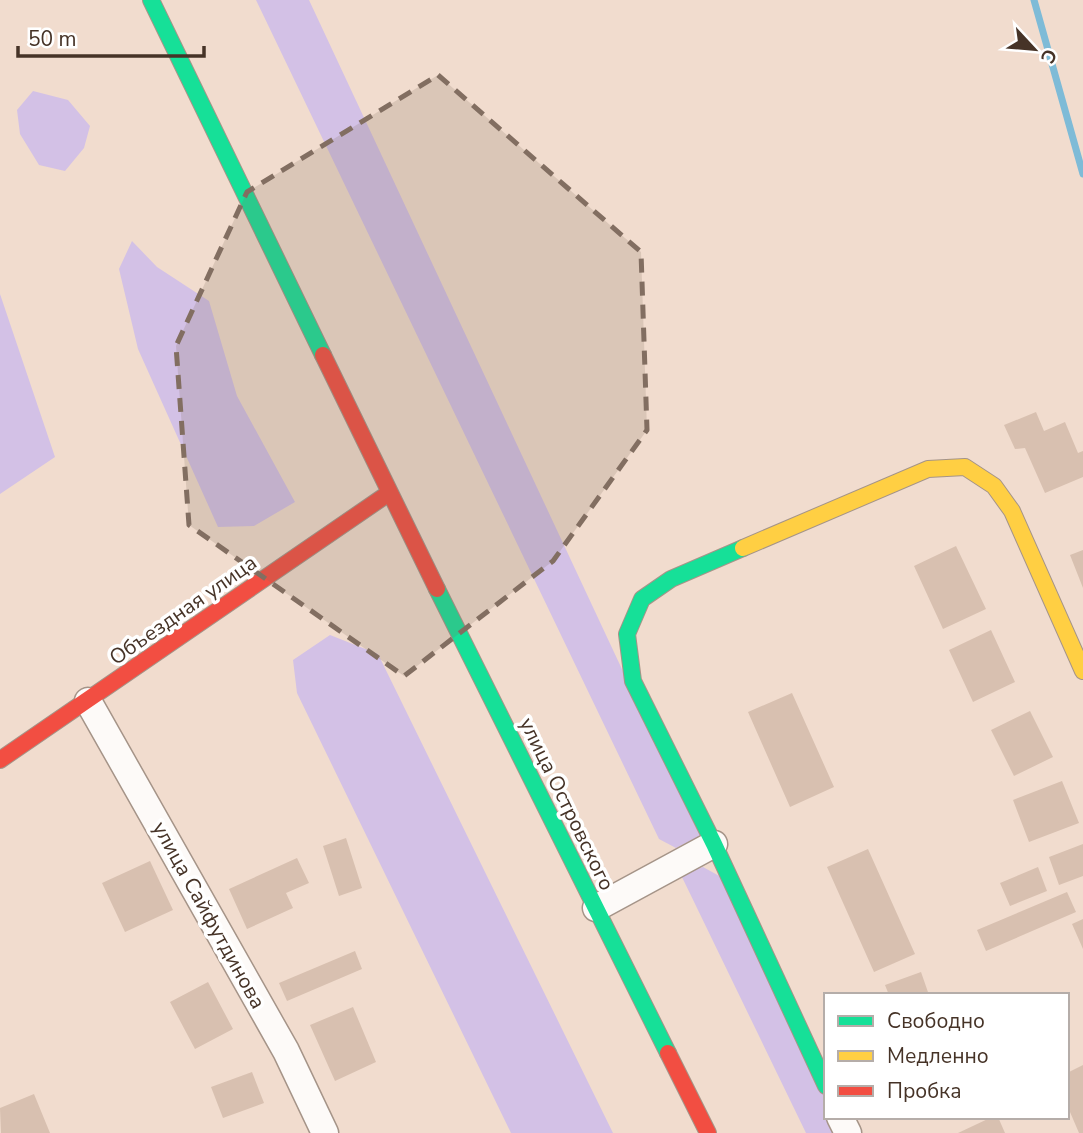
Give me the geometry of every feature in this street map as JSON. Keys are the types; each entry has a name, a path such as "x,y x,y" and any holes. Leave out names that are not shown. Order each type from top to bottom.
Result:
{"main road":[{"name":"улица Островского","path":"151,0 389,493 708,1133"},
{"path":"824,1082 714,844 634,681 627,634 642,599 671,579 928,469 965,467 994,486 1012,511 1083,671"},
{"name":"Объездная улица","path":"0,760 389,493"}],"street":[{"name":"улица Сайфутдинова","path":"88,701 286,1051 325,1133"},
{"path":"596,908 714,844"}],"highlighted area":[{"path":"438,75 641,252 647,430 553,561 404,676 189,525 176,346 247,192"}],"shaded area":[{"path":"256,0 309,0 700,836 676,848 659,839"},
{"path":"33,91 68,100 90,126 84,148 65,171 39,165 20,134 17,110"},
{"path":"132,241 157,267 209,301 237,396 295,502 254,526 218,527 138,349 119,269"},
{"path":"0,294 55,457 0,494"},
{"path":"330,635 378,654 613,1133 511,1133 297,693 293,660"},
{"path":"703,867 723,878 824,1097 824,1119 834,1119 840,1133 806,1133 681,875"}],"building":[{"path":"1036,412 1044,431 1065,422 1078,453 1083,451 1083,477 1045,493 1025,448 1015,449 1004,425"},
{"path":"956,546 986,609 943,629 914,566"},
{"path":"1083,550 1083,588 1070,555"},
{"path":"991,630 1015,682 973,702 949,650"},
{"path":"792,693 834,787 790,807 748,712"},
{"path":"1030,711 1053,757 1014,776 991,730"},
{"path":"1062,781 1079,823 1029,842 1013,800"},
{"path":"346,838 362,888 339,896 323,846"},
{"path":"1083,844 1083,876 1059,885 1049,857"},
{"path":"868,849 915,954 874,972 827,867"},
{"path":"297,858 309,883 286,893 293,908 247,929 229,889"},
{"path":"150,861 173,910 125,932 102,883"},
{"path":"1038,867 1047,891 1010,906 1000,883"},
{"path":"1067,892 1076,912 986,951 977,930"},
{"path":"1083,919 1083,949 1072,924"},
{"path":"355,951 362,969 287,1001 279,983"},
{"path":"921,972 928,993 888,993 885,985"},
{"path":"208,982 233,1029 195,1049 170,1002"},
{"path":"353,1007 376,1062 335,1081 310,1025"},
{"path":"1083,1065 1083,1133 1079,1133 1069,1110 1069,1072"},
{"path":"252,1072 264,1103 223,1118 211,1087"},
{"path":"34,1094 50,1133 1,1133 0,1108"},
{"path":"988,1119 999,1119 1005,1133 958,1133"}],"waterway":[{"path":"1034,0 1083,174"}],"traffic: fast":[{"path":"151,0 323,355"},
{"path":"743,548 671,579 642,599 627,634 633,681 714,844 824,1082"},
{"path":"437,589 668,1053"}],"traffic: slow":[{"path":"743,548 928,469 965,467 994,486 1012,511 1083,671"}],"traffic: jam":[{"path":"323,355 437,589"},
{"path":"0,760 389,493"},
{"path":"668,1053 708,1133"}]}
